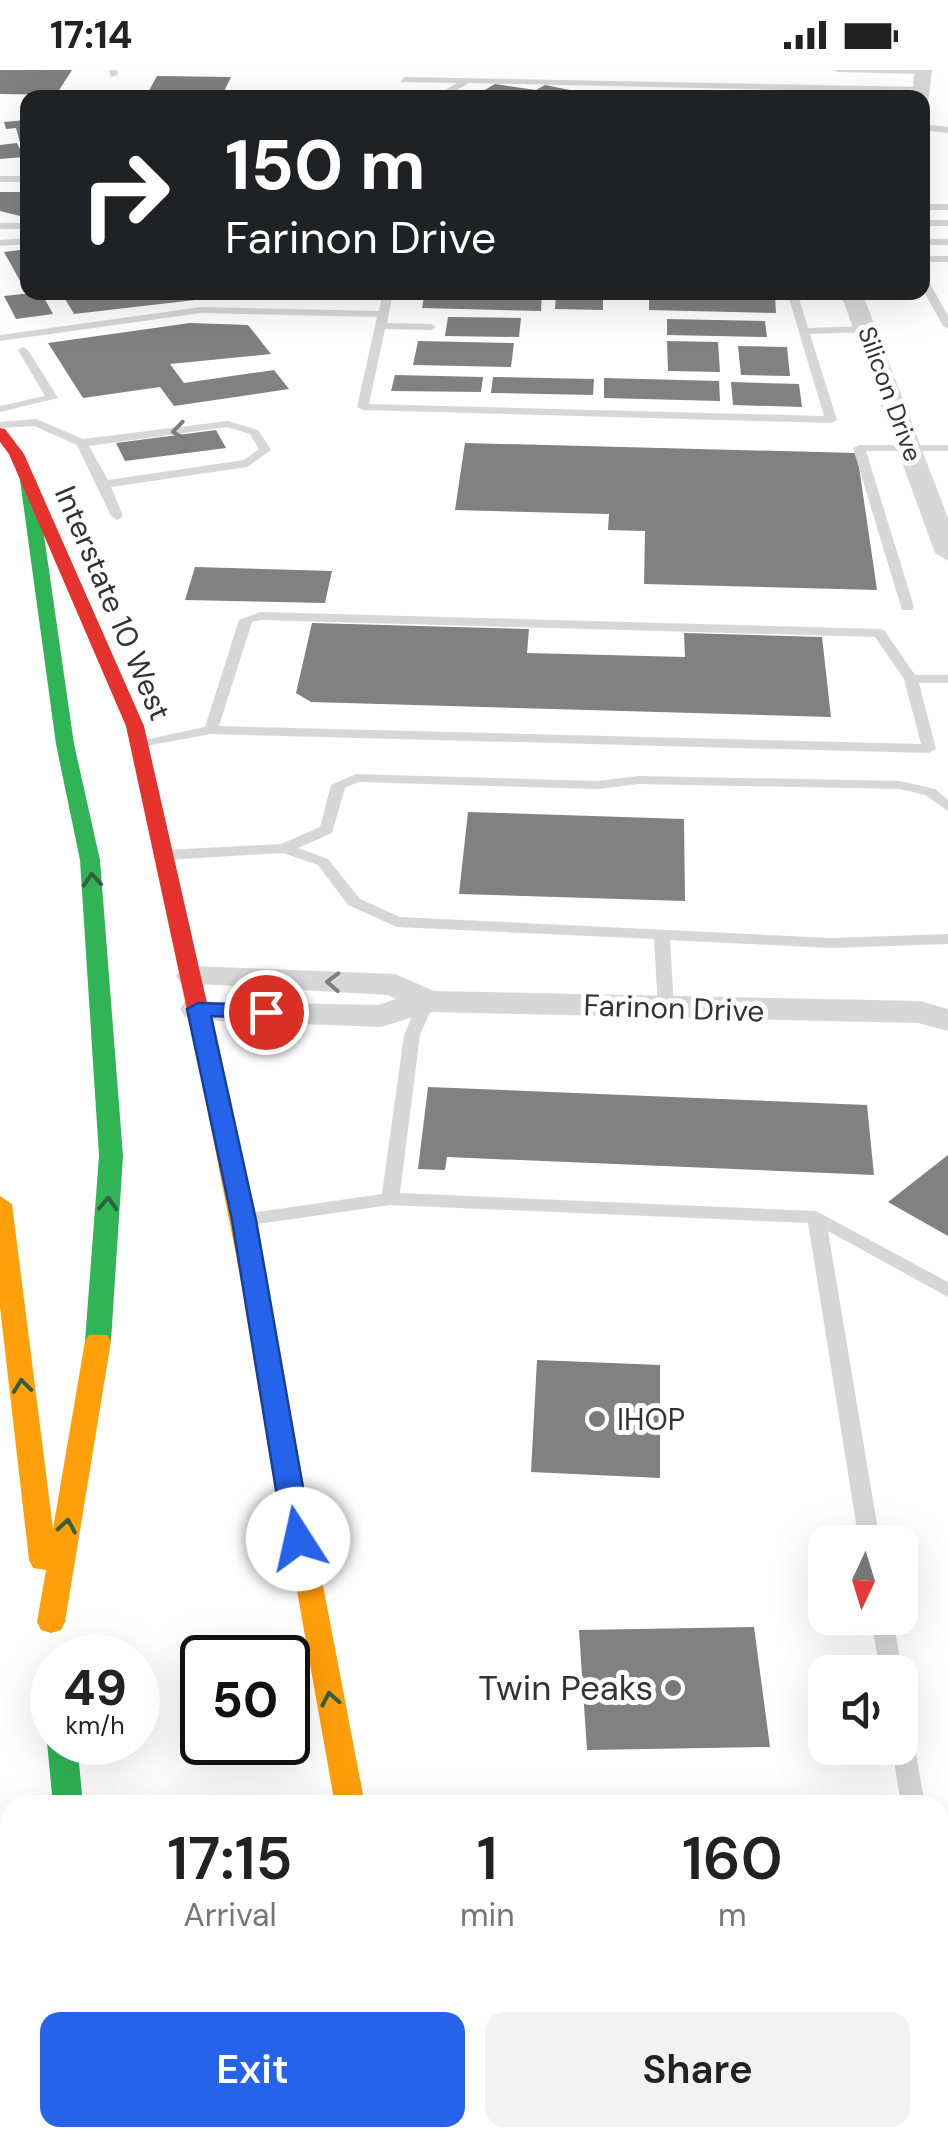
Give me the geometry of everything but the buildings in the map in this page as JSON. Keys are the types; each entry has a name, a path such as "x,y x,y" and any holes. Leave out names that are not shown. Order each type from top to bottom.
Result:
{"main road":[{"name":"Interstate 10 West","path":"0,429 28,480 140,745 161,855 244,1220 298,1539 349,1795"},
{"path":"0,1204 52,1631 102,1317 111,1156 90,860 64,744 28,480"},
{"path":"64,1765 67,1795"}],"street":[{"name":"Silicon Drive","path":"854,300 910,449 942,517 948,553"},
{"name":"Farinon Drive","path":"195,993 381,1016 427,1001 939,1011"}],"lane":[{"path":"838,70 867,70 923,83"},
{"path":"404,80 653,82 680,88 816,90"},
{"path":"449,90 466,80"},
{"path":"882,90 923,83"},
{"path":"764,90 769,87"},
{"path":"930,284 948,326"},
{"path":"386,300 364,407 832,420 794,300"},
{"path":"1,336 200,310 382,320 431,327"},
{"path":"804,331 866,329"},
{"path":"0,409 52,398 23,350"},
{"path":"0,429 36,422 82,443 228,424 254,432 265,450 247,463 104,484"},
{"path":"82,443 117,516"},
{"path":"907,607 859,448 948,448"},
{"path":"140,745 211,730 929,749 910,678 879,633 260,616 246,620 211,730"},
{"path":"910,678 948,678"},
{"path":"323,862 326,830 338,785 356,778 598,785 638,780 900,785 930,792 948,807"},
{"path":"161,855 284,848 326,830"},
{"path":"284,848 323,862 354,902 397,922 831,943 948,939"},
{"path":"662,935 666,1008"},
{"path":"390,1199 412,1035 427,1001"},
{"path":"244,1220 390,1199 816,1217 948,1290"},
{"path":"816,1217 867,1525"},
{"path":"906,1765 911,1795"}],"traffic: fast":[{"path":"28,480 65,744 90,860 111,1156 98,1341"},
{"path":"64,1765 67,1795"}],"traffic: slow":[{"path":"206,1047 348,1795"},
{"path":"0,1204 43,1560"},
{"path":"51,1622 98,1341"}],"traffic: jam":[{"path":"0,432 16,454 135,726 206,1047"}],"place":[{"name":"IHOP","path":"597,1419"},
{"name":"Twin Peaks","path":"673,1688"}],"route":[{"path":"266,1012 198,1009 244,1220 298,1539"}]}
